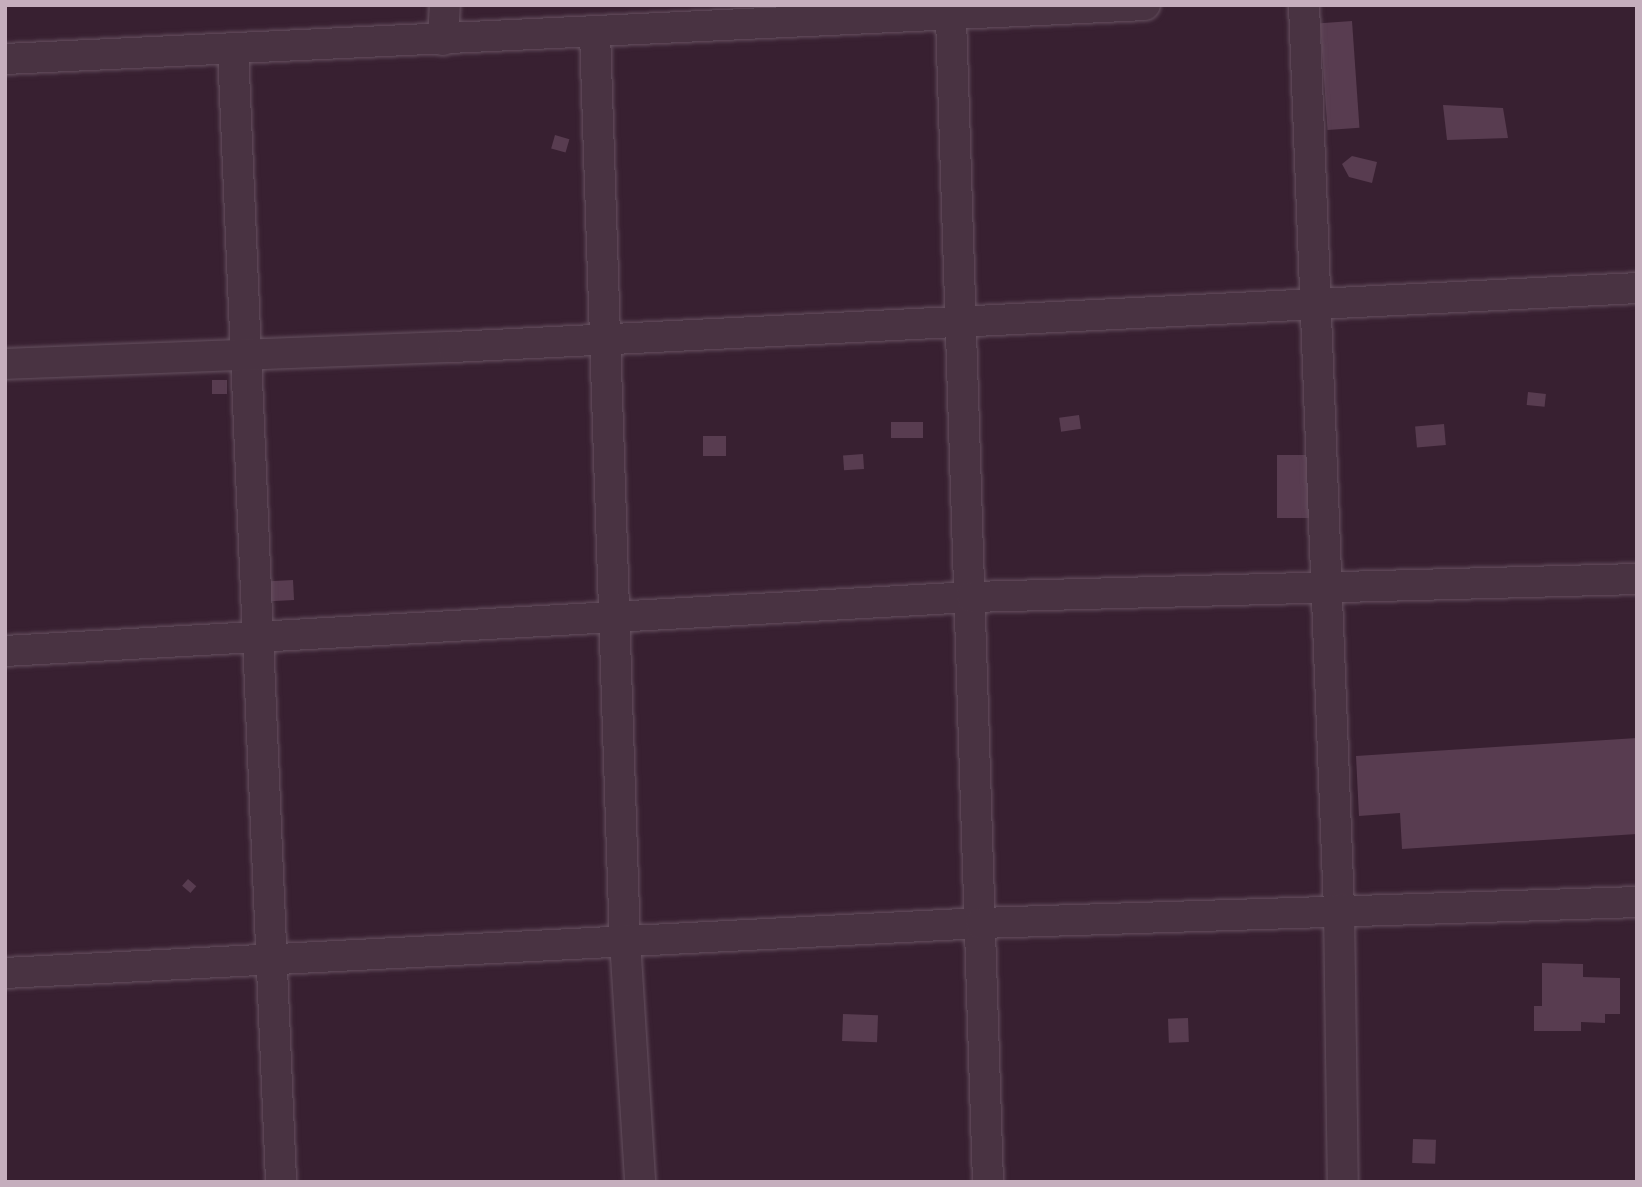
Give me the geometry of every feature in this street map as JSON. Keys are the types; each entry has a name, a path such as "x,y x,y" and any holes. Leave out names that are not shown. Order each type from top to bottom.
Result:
{"street":[{"path":"443,40 445,5"},
{"path":"5,59 951,18 1017,9 1145,5"},
{"path":"1304,5 1339,909 1343,1182"},
{"path":"951,18 989,1182"},
{"path":"595,33 625,942 640,1182"},
{"path":"233,49 281,1182"},
{"path":"5,364 605,340 1315,302 1637,288"},
{"path":"5,651 972,597 1637,579"},
{"path":"5,973 981,923 1339,909 1637,902"}],"building":[{"path":"1352,21 1359,128 1328,130 1320,23"},
{"path":"1443,105 1503,108 1508,138 1447,140"},
{"path":"555,135 569,139 566,153 551,148"},
{"path":"1352,156 1377,162 1372,183 1349,177 1342,164"},
{"path":"212,380 227,380 227,394 212,394"},
{"path":"1528,392 1546,394 1545,407 1527,405"},
{"path":"1079,415 1081,429 1061,432 1059,418"},
{"path":"891,422 923,422 923,438 891,438"},
{"path":"1444,424 1446,445 1417,447 1415,427"},
{"path":"703,436 726,436 726,456 703,456"},
{"path":"863,454 864,469 844,470 843,455"},
{"path":"1277,455 1310,455 1310,518 1277,518"},
{"path":"293,580 294,600 265,601 264,582"},
{"path":"1637,738 1637,834 1402,849 1400,813 1359,816 1356,756"},
{"path":"188,879 196,886 190,893 182,886"},
{"path":"1542,963 1583,964 1583,977 1620,978 1620,1014 1605,1014 1605,1023 1581,1022 1581,1031 1534,1031 1534,1006 1542,1006"},
{"path":"843,1014 878,1015 877,1042 842,1041"},
{"path":"1188,1018 1189,1042 1169,1043 1168,1019"},
{"path":"1413,1139 1436,1140 1435,1164 1412,1163"}]}
